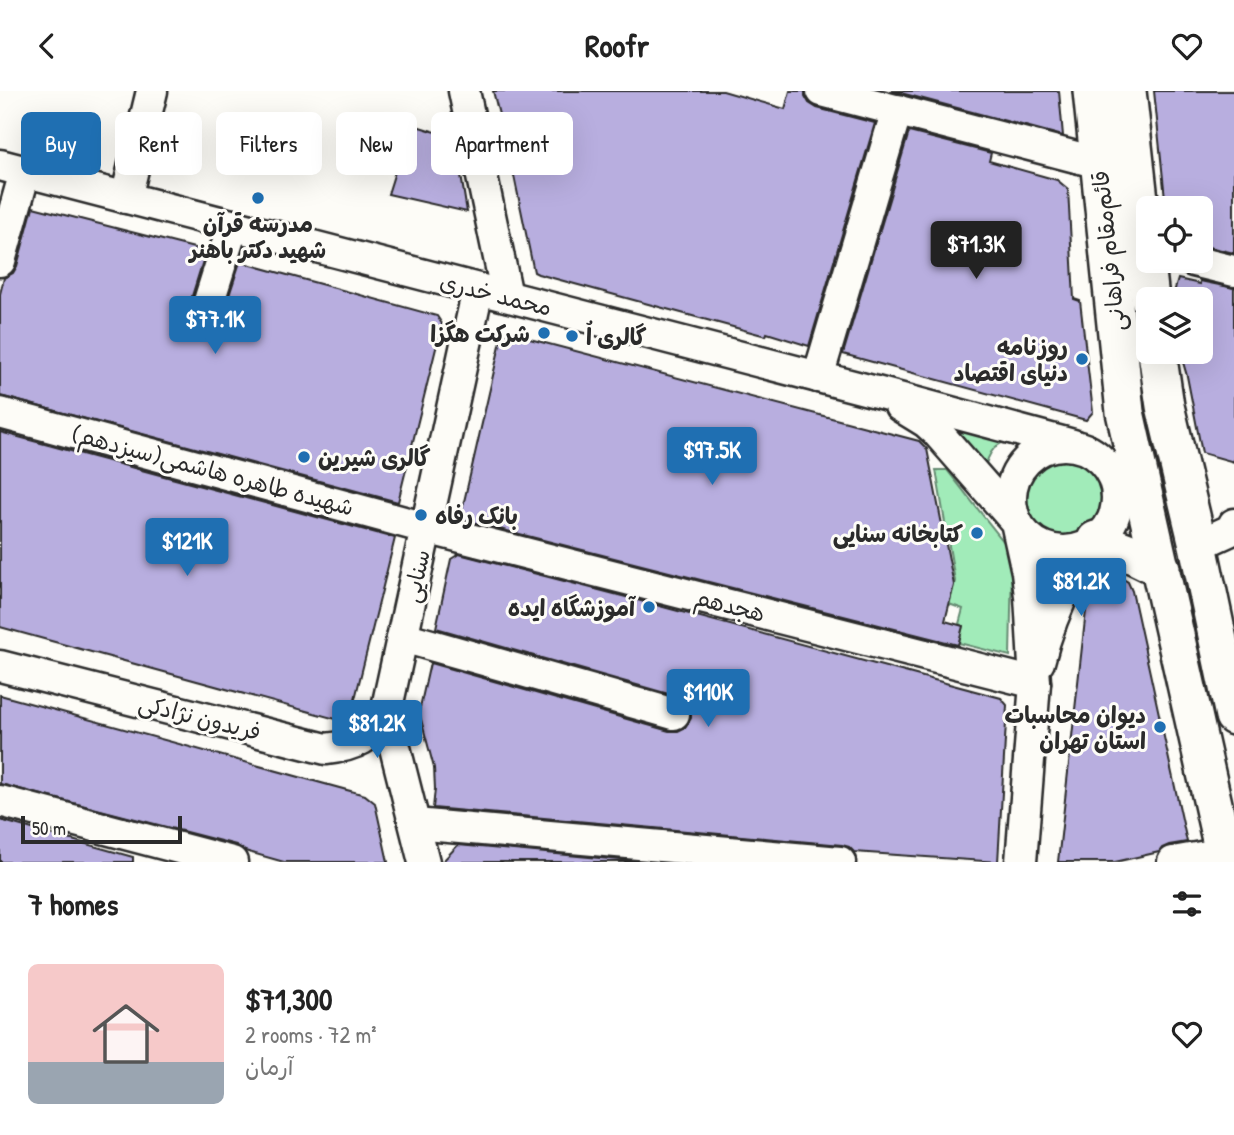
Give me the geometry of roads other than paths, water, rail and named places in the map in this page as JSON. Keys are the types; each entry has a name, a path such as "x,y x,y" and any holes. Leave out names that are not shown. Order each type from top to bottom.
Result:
{"main road":[{"name":"قائم‌مقام فراهانی","path":"1092,91 1125,412 1225,857"},
{"name":"قائم‌مقام فراهانی","path":"1127,91 1140,196"},
{"path":"1159,364 1164,406 1198,545 1234,716"},
{"path":"1139,468 1179,464"},
{"path":"1096,540 1161,568"}],"street":[{"path":"125,198 152,91"},
{"path":"464,91 508,296"},
{"path":"822,91 1099,163"},
{"path":"818,377 897,110"},
{"path":"0,261 12,168"},
{"name":"محمد خدری","path":"12,168 880,393 1082,448 1139,468"},
{"path":"206,311 233,225"},
{"path":"1213,266 1234,271"},
{"name":"سنایی","path":"424,862 387,712 478,289"},
{"path":"880,393 937,432 1025,535 1037,544 1052,550 1067,551 1083,548 1096,540"},
{"name":"شهیده طاهره هاشمی(سیزدهم)","path":"0,413 426,528"},
{"path":"1021,862 1035,683 1027,572 1010,506 1010,489 1016,473 1026,459 1040,450 1056,445 1082,448 1102,460 1111,473 1116,487 1114,517 1072,576 1046,638 1035,683"},
{"path":"1198,545 1231,530 1234,524"},
{"name":"هجدهم","path":"426,528 1035,683"},
{"path":"403,637 674,714"},
{"name":"فریدون نژادکی","path":"0,666 326,749 347,747 366,737 381,723 387,712"},
{"path":"0,801 232,862"},
{"path":"415,824 840,862"},
{"path":"1173,862 1225,857"}],"place":[{"name":"مدرسه قرآن شهید دکتر باهنر","path":"258,198"},
{"name":"شرکت هگزا","path":"544,333"},
{"name":"گالری اُ","path":"572,336"},
{"name":"روزنامه دنیای اقتصاد","path":"1082,359"},
{"name":"گالری شیرین","path":"304,457"},
{"name":"بانک رفاه","path":"421,515"},
{"name":"كتابخانه سنایی","path":"977,533"},
{"name":"آموزشگاه ایده","path":"649,607"},
{"name":"دیوان محاسبات استان تهران","path":"1160,727"}]}
